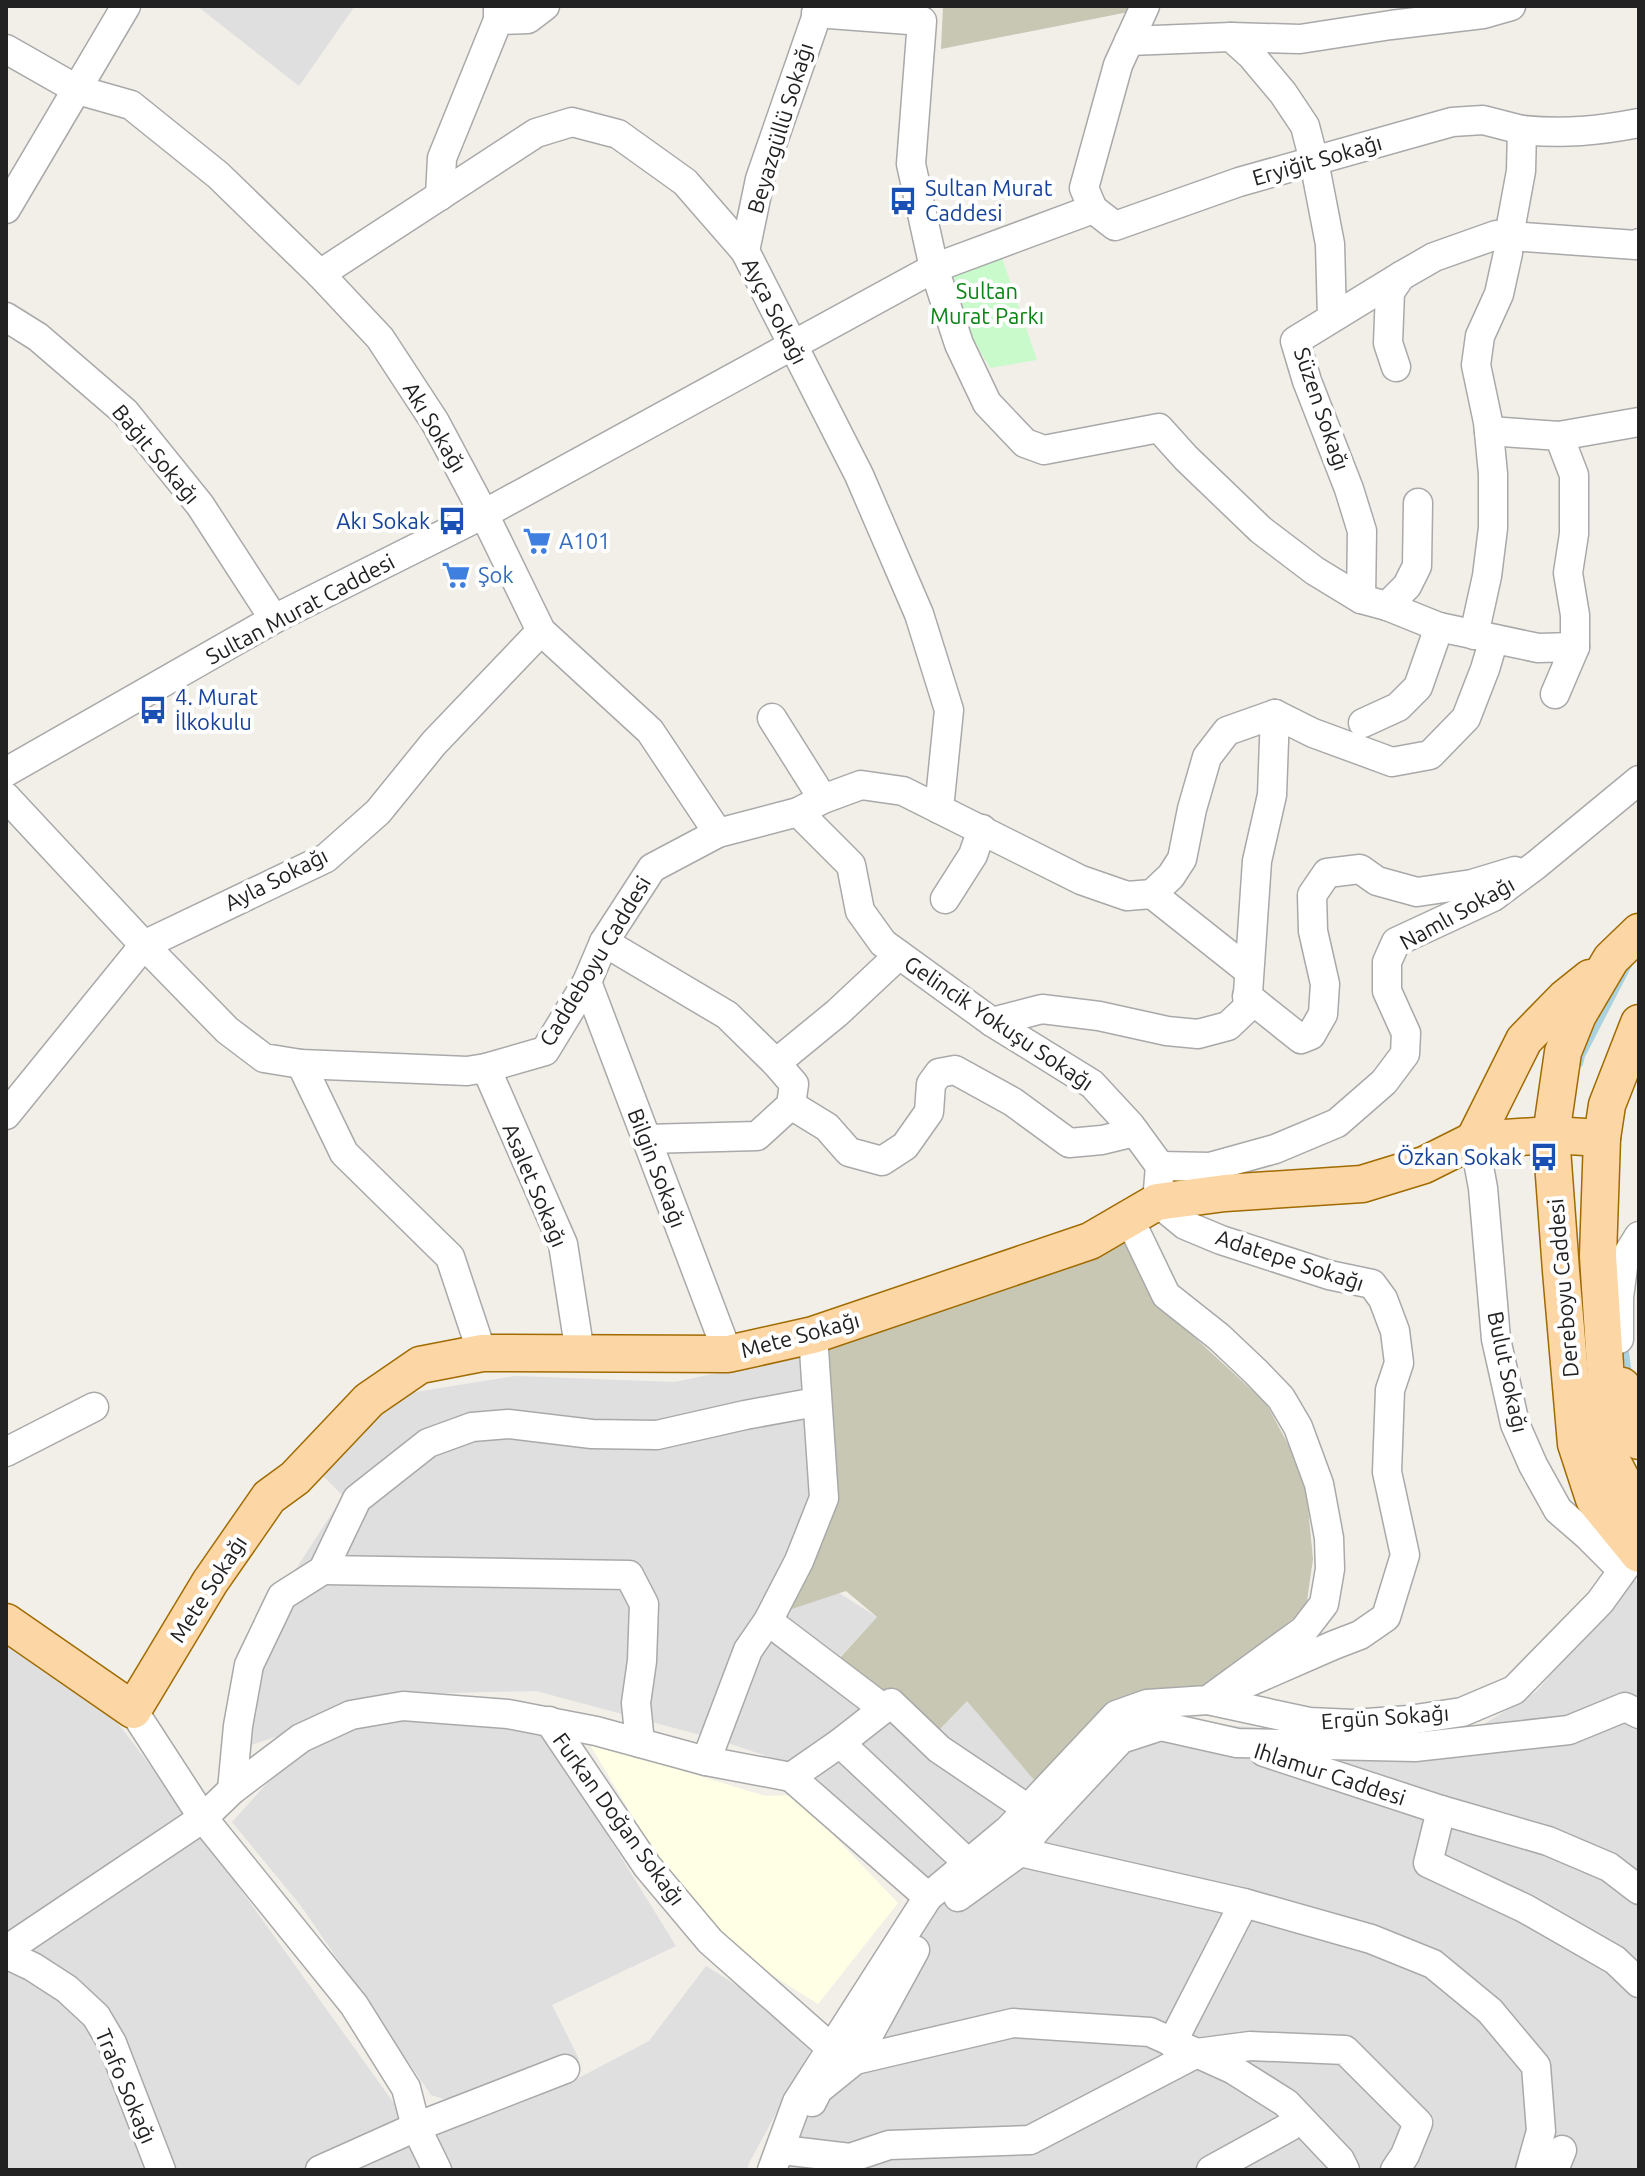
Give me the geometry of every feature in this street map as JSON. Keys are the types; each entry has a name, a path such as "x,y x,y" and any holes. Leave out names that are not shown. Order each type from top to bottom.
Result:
{"main road":[{"name":"Dereboyu Caddesi","path":"1634,1556 1594,1499 1576,1444 1551,1135 1563,1052 1578,1015 1611,959 1639,932"},
{"path":"1474,1140 1524,1040 1565,998 1611,959"},
{"name":"Dereboyu Caddesi","path":"1639,1023 1604,1122 1598,1256 1599,1279 1639,1513"},
{"path":"1493,1101 1528,1094 1556,1095 1604,1122"},
{"name":"Mete Sokağı","path":"133,1710 210,1582 269,1497 295,1478 369,1400 420,1365 482,1353 728,1354 813,1335 1090,1241 1143,1210 1225,1193 1362,1184 1424,1165 1474,1140 1551,1135 1604,1122"},
{"path":"1599,1279 1627,1410 1630,1457"},
{"path":"1575,1427 1630,1457"},
{"path":"6,1622 133,1710"}],"street":[{"path":"6,209 126,6"},
{"path":"440,196 442,158 498,13 528,19 545,6"},
{"path":"1104,218 1084,188 1118,65 1145,6"},
{"path":"1129,41 1231,37 1300,39 1483,14 1511,6"},
{"path":"818,10 922,21 911,164 934,268 959,344 987,403 1025,443 1044,450 1159,428 1261,530 1315,571 1374,602 1439,627 1538,648 1575,647"},
{"name":"Beyazgüllü Sokağı","path":"745,251 760,179 818,10"},
{"path":"1231,37 1251,55 1283,93 1305,126 1330,244 1332,317"},
{"name":"Akı Sokağı","path":"6,49 78,90 131,105 218,175 320,274 380,338 435,422 541,631 650,731 718,833"},
{"name":"Eryiğit Sokağı","path":"934,268 1452,122 1483,120 1522,130 1556,133 1639,123"},
{"name":"Ayça Sokağı","path":"320,274 536,133 572,122 618,134 685,182 745,251 859,475 919,614 949,710 939,809"},
{"path":"1522,130 1521,171 1508,253 1499,294 1480,336 1476,365 1489,431 1493,528 1487,576 1485,669 1466,718 1430,755 1392,762 1313,733 1275,714 1227,731 1207,757 1182,859 1171,876 1152,894 1248,983 1301,1039 1311,1035 1323,1014 1325,984 1313,931 1312,895 1327,873 1360,869 1377,881 1417,892 1472,884 1536,865"},
{"name":"Süzen Sokağı","path":"1374,602 1362,531 1295,341 1434,257 1496,235 1638,245"},
{"name":"Sultan Murat Caddesi","path":"6,772 274,619 484,514 934,268"},
{"path":"1396,367 1388,343 1389,308 1390,292 1401,276"},
{"name":"Bağıt Sokağı","path":"6,317 38,337 125,412 200,505 274,619"},
{"path":"1489,431 1559,436 1639,422"},
{"path":"1555,694 1575,647 1575,615 1568,573 1574,534 1574,475 1559,436"},
{"path":"1374,602 1407,586 1417,566 1418,503"},
{"path":"1363,723 1398,707 1418,687 1439,627"},
{"name":"Ayla Sokağı","path":"6,1115 144,945 326,858 378,812 434,743 541,631"},
{"path":"992,1022 1042,1009 1198,1034 1228,1026 1247,1008 1257,861 1272,795 1275,714"},
{"name":"Gelincik Yokuşu Sokağı","path":"772,718 810,806 851,865 860,911 883,943 992,1022 1092,1084 1135,1132 1160,1166"},
{"name":"Namlı Sokağı","path":"1160,1166 1210,1167 1275,1149 1337,1123 1384,1082 1405,1054 1406,1033 1387,991 1387,962 1396,942 1493,897 1639,780"},
{"name":"Caddeboyu Caddesi","path":"6,797 227,1030 264,1058 301,1064 467,1071 545,1051 587,982 604,942 652,868 718,833 810,806 861,785 903,791 1081,880 1127,896 1152,894"},
{"path":"945,899 973,855 982,829"},
{"path":"604,942 727,1015 794,1084 791,1105 757,1136 646,1139"},
{"path":"776,1063 837,1013 899,955"},
{"name":"Bilgin Sokağı","path":"587,982 728,1354"},
{"path":"301,1064 344,1153 450,1257 482,1353"},
{"name":"Asalet Sokağı","path":"486,1068 563,1244 580,1353"},
{"path":"791,1105 827,1127 849,1152 882,1161 905,1146 929,1112 931,1084 939,1073 955,1070 1013,1102 1069,1143 1102,1140 1135,1132"},
{"name":"Bulut Sokağı","path":"1474,1140 1483,1188 1496,1339 1515,1424 1558,1510 1588,1536 1634,1556"},
{"path":"842,2054 928,1897 1008,1830 1116,1715 1147,1704 1208,1700 1304,1630 1324,1604 1330,1569 1329,1538 1319,1484 1298,1427 1281,1398 1219,1337 1166,1295 1143,1210 1160,1166"},
{"name":"Adatepe Sokağı","path":"1143,1210 1221,1240 1329,1275 1372,1284 1383,1299 1395,1331 1399,1363 1390,1390 1387,1472 1405,1555 1386,1617 1360,1635 1208,1700"},
{"path":"1618,1369 1619,1297 1624,1260 1639,1236"},
{"path":"706,1761 748,1650 768,1621 799,1561 824,1498 813,1335"},
{"path":"232,1790 238,1726 249,1665 282,1596 323,1570 357,1499 428,1443 472,1427 508,1424 592,1434 657,1435 816,1402"},
{"path":"6,1452 94,1407"},
{"name":"Ergün Sokağı","path":"1208,1700 1323,1723 1409,1720 1462,1712 1514,1690 1600,1602 1634,1556"},
{"path":"323,1570 629,1575 644,1604 642,1661 636,1703 640,1743"},
{"path":"768,1621 888,1706 939,1749 1028,1809"},
{"path":"6,1952 203,1818 232,1790 301,1738 351,1715 403,1706 508,1714 549,1721 706,1761 791,1777 928,1897"},
{"path":"791,1777 888,1706"},
{"path":"1395,2170 1418,2123 1345,2050 1250,2046 1184,2048 1030,2140 889,2145 850,2158 783,2164 818,2090 897,1980 937,1914 1020,1852 1036,1830 1121,1739 1161,1726 1237,1743 1415,1747 1569,1730 1625,1707 1639,1714"},
{"path":"133,1710 203,1818 354,2005 406,2088 416,2127 437,2170"},
{"name":"Furkan Doğan Sokağı","path":"549,1721 647,1866 710,1941 842,2054"},
{"path":"840,1743 969,1864"},
{"name":"Ihlamur Caddesi","path":"1237,1743 1441,1810 1548,1841 1609,1867 1639,1890"},
{"name":"Ihlamur Caddesi","path":"1237,1743 1336,1759 1553,1827 1610,1850 1639,1871"},
{"path":"1441,1810 1428,1863 1524,1908 1615,1960 1639,1983"},
{"path":"1020,1852 1244,1903 1371,1939 1433,1964 1490,2011 1536,2066 1541,2131 1530,2170"},
{"path":"1184,2048 1244,1903"},
{"name":"Trafo Sokağı","path":"6,1952 67,1989 96,2016 112,2043 161,2170"},
{"path":"842,2054 1013,2023 1150,2032 1232,2069 1286,2103 1340,2160 1345,2170"},
{"path":"320,2170 416,2127 565,2069"},
{"path":"1211,2170 1289,2127"}],"shaded area":[{"path":"197,6 355,6 299,86"},
{"path":"943,6 1159,6 941,49"},
{"path":"1125,1242 1155,1301 1266,1403 1305,1476 1313,1559 1306,1608 1202,1691 1116,1705 1034,1780 967,1701 938,1731 837,1661 877,1617 846,1591 789,1610 836,1493 829,1349"},
{"path":"829,1349 836,1493 789,1609 839,1593 877,1617 837,1660 967,1700 1034,1780 926,1891 810,1771 719,1740 536,1691 407,1694 239,1749 245,1648 343,1496 317,1470 397,1395 515,1376 675,1382"},
{"path":"1633,1578 1639,1584 1639,2170 773,2170 928,1908 1113,1735 1167,1720 1387,1739 1484,1724 1536,1692"},
{"path":"6,1632 117,1722 416,2134 571,2082 649,2041 706,1966 818,2037 747,2170 6,2170"},
{"path":"438,1713 541,1728 676,1946 552,2005 579,2059 453,2102 431,2095 301,1906 232,1822 291,1757 374,1720"},
{"path":"589,1743 766,1796 795,1795 898,1903 818,2004 716,1940 640,1829"}],"green space":[{"name":"Sultan Murat Parkı","path":"999,249 1037,360 990,368 958,313 952,267"}],"waterway":[{"path":"1580,1064 1630,963"},
{"path":"1625,1346 1629,1374"}],"place":[{"name":"Sultan Murat Caddesi","path":"903,201"},
{"name":"Akı Sokak","path":"452,521"},
{"name":"A101","path":"537,541"},
{"name":"Şok","path":"456,575"},
{"name":"4. Murat İlkokulu","path":"153,710"},
{"name":"Özkan Sokak","path":"1544,1157"}]}
